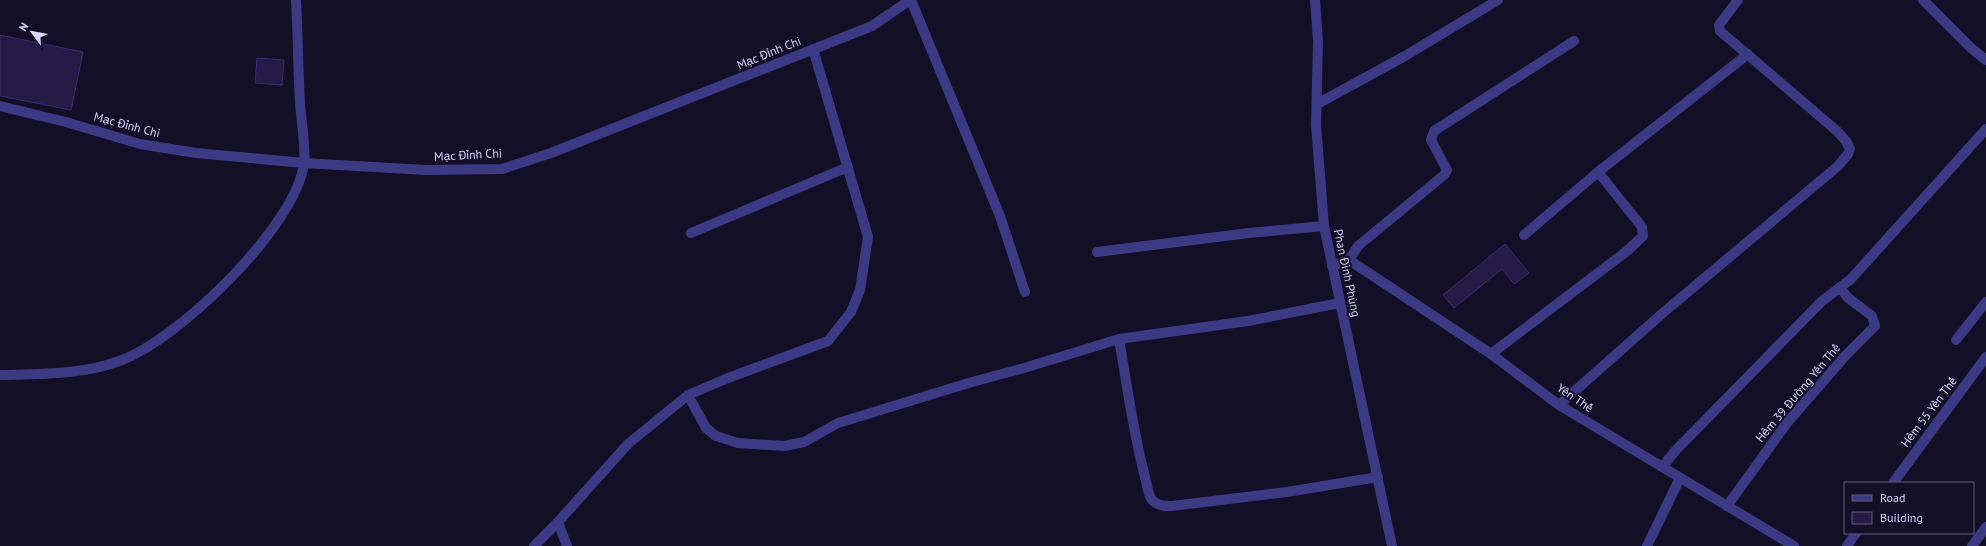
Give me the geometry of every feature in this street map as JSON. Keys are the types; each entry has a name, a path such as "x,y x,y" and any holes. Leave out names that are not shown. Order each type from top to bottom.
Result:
{"street":[{"path":"0,375 80,371 122,360 148,348 168,335 214,295 262,243 293,195 304,163 296,0"},
{"path":"910,0 1000,216 1025,292"},
{"name":"Mạc Đỉnh Chi","path":"0,106 66,122 140,144 196,153 304,163 426,170 502,168 551,153 872,26 910,0"},
{"name":"Phan Đình Phùng","path":"1315,0 1318,41 1316,125 1324,226 1392,546"},
{"path":"1317,104 1405,56 1498,0"},
{"path":"1560,405 1664,312 1806,194 1838,166 1848,154 1850,149 1846,140 1837,131 1720,31 1719,28 1724,18 1738,0"},
{"path":"1926,1 1971,48 1986,60"},
{"path":"1332,266 1349,260 1358,246 1444,175 1447,170 1446,165 1430,140 1434,131 1574,41"},
{"path":"534,546 558,522 628,444 688,395 728,378 828,341 851,312 860,290 868,237 813,49"},
{"path":"1524,235 1598,172 1748,54"},
{"path":"1662,468 1676,450 1822,301 1852,279 1986,129"},
{"path":"691,233 848,167"},
{"path":"1491,354 1627,251 1643,236 1642,227 1598,172"},
{"path":"1097,252 1242,234 1324,226"},
{"name":"Yên Thế","path":"1349,260 1491,354 1560,405 1662,468 1794,546"},
{"name":"Hẻm 39 Đường Yên Thế","path":"1727,506 1791,418 1846,355 1875,326 1875,321 1872,316 1847,297 1840,287"},
{"path":"1956,340 1986,302"},
{"path":"688,395 706,428 716,436 738,443 785,446 804,442 838,423 1119,339 1248,321 1340,303"},
{"path":"1119,339 1139,454 1149,493 1152,500 1157,504 1172,506 1272,494 1378,477"},
{"name":"Hẻm 55 Yên Thế","path":"1894,482 1986,358"},
{"path":"1647,546 1680,478"},
{"path":"558,522 567,546"},
{"path":"1972,546 1986,527"},
{"path":"1847,546 1855,534"}],"building":[{"path":"0,35 83,52 71,110 0,96"},
{"path":"257,58 284,60 282,85 255,83"},
{"path":"1505,244 1529,273 1514,284 1502,269 1454,308 1443,295"}]}
